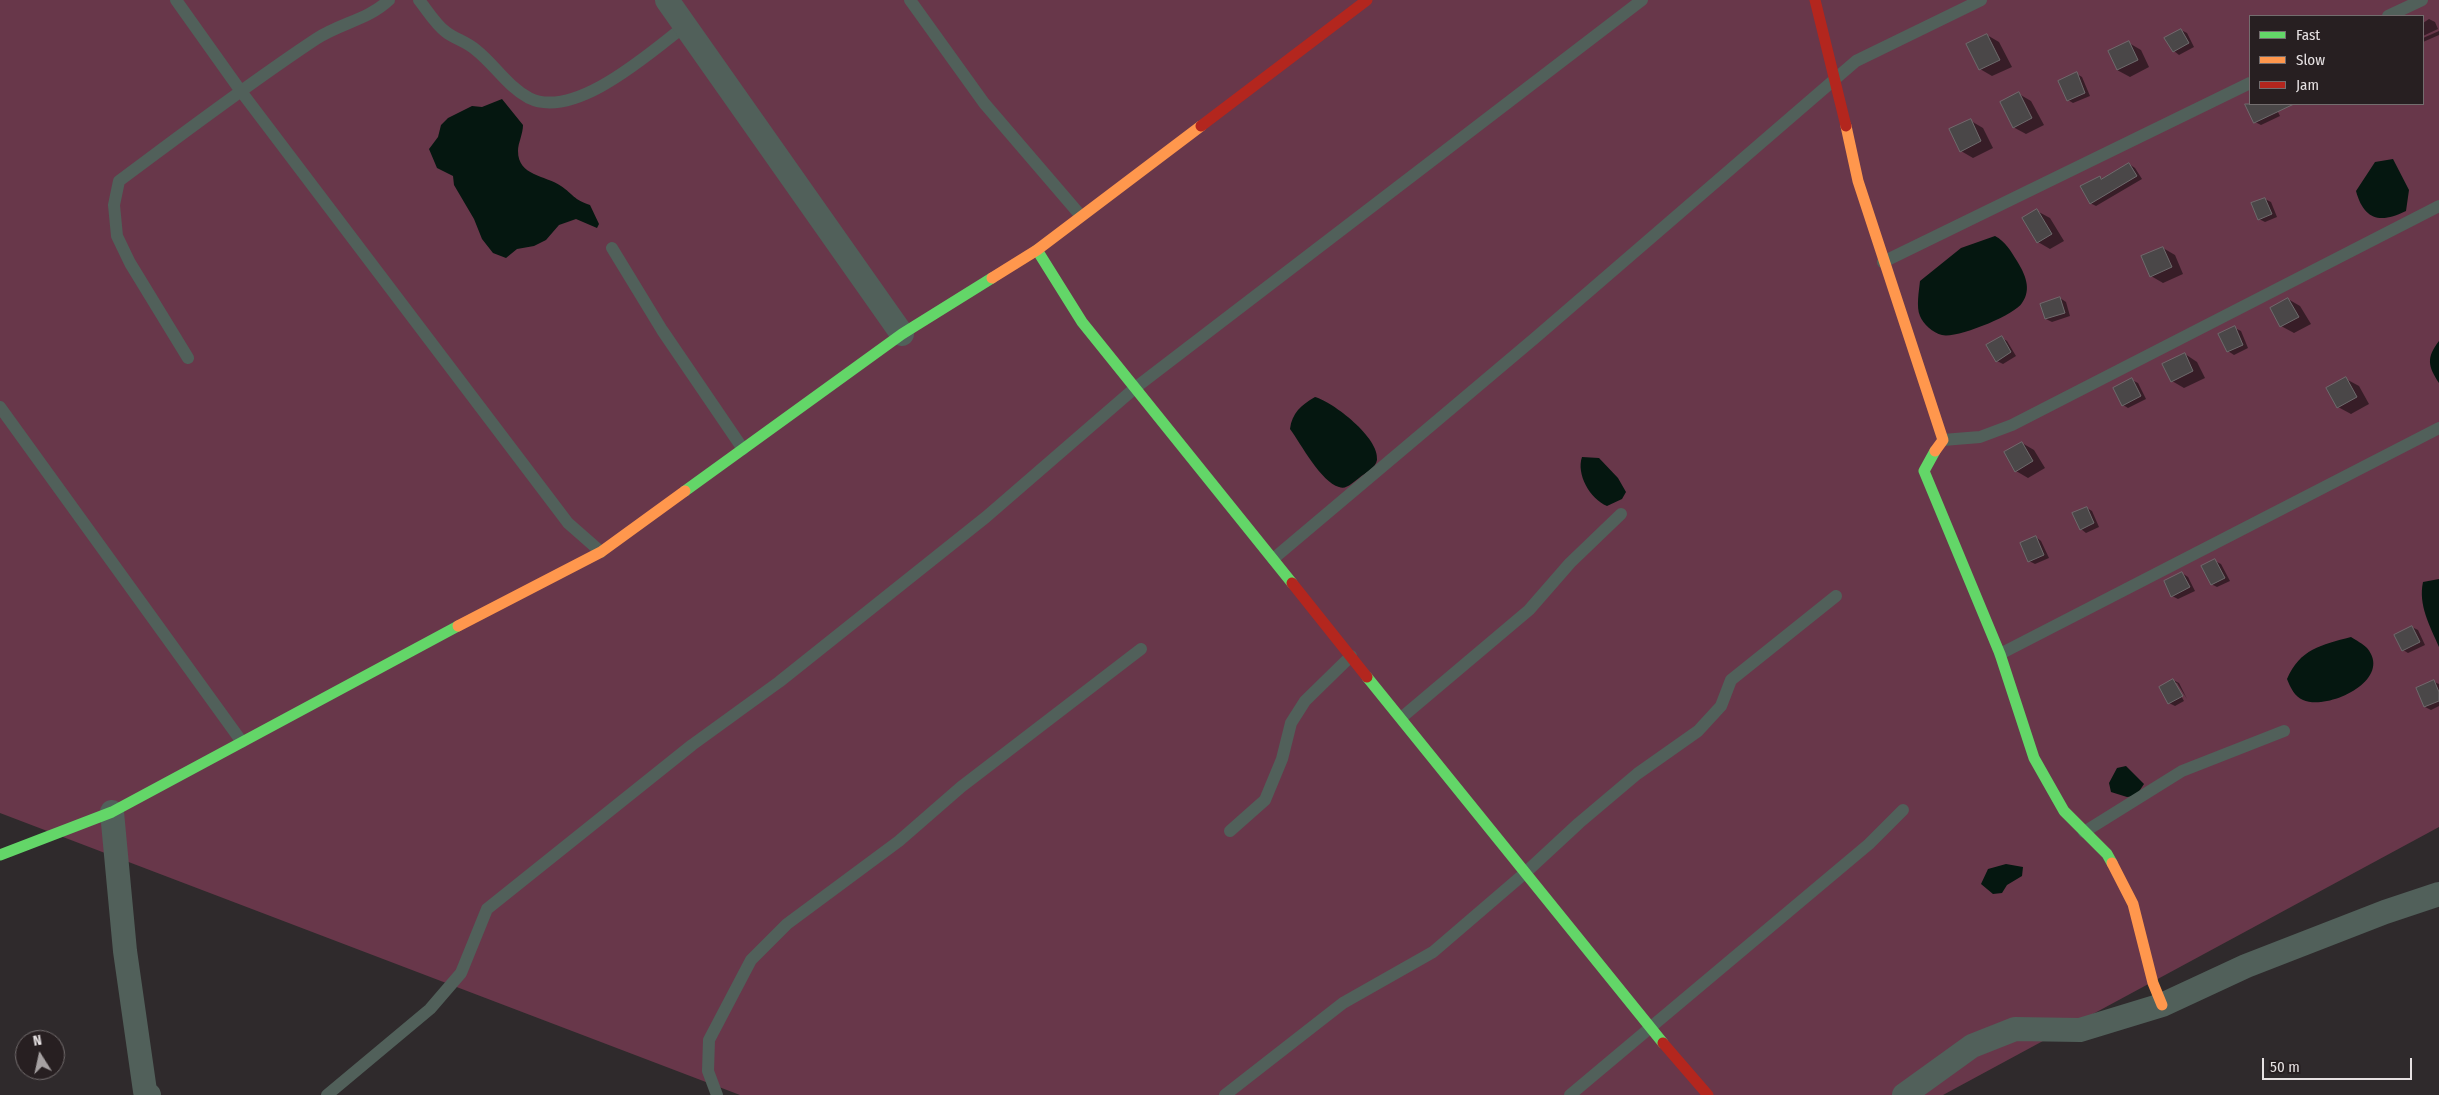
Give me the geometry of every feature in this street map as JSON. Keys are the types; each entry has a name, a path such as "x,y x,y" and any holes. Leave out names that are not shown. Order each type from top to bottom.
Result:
{"street":[{"path":"667,0 902,334"},
{"path":"0,855 112,812 421,645 601,552 902,334 1037,250 1367,0"},
{"path":"1815,0 1836,79 1858,181 1943,440 1924,471 2000,654 2034,758 2064,811 2107,854 2133,904 2153,983 2162,1005"},
{"path":"1037,250 1082,322 1525,873 1708,1095"},
{"path":"112,812 125,951 145,1091 149,1095"},
{"path":"1904,1095 1972,1046 2015,1029 2080,1030 2162,1005 2246,966 2385,912 2439,894"}],"lane":[{"path":"176,0 240,90 568,524 601,552"},
{"path":"188,358 130,263 117,236 114,205 120,181 240,90 330,30 360,20 389,0"},
{"path":"419,0 445,32 474,48 511,86 531,99 551,103 577,97 621,75 686,25"},
{"path":"910,0 984,103 1081,216"},
{"path":"327,1095 430,1009 461,973 487,909 692,745 779,682 986,517 1135,388 1642,0"},
{"path":"1273,559 1535,338 1856,61 1981,0"},
{"path":"2390,15 2422,0"},
{"path":"1884,262 2249,83"},
{"path":"1943,440 1980,437 2012,425 2439,206"},
{"path":"612,248 662,330 743,449"},
{"path":"0,407 242,742"},
{"path":"2000,654 2439,428"},
{"path":"1401,718 1528,610 1570,563 1621,514"},
{"path":"1226,1095 1344,1003 1433,952 1525,873 1579,822 1637,774 1698,730 1721,706 1731,680 1836,596"},
{"path":"717,1095 708,1070 708,1040 750,960 787,924 899,841 961,787 1141,649"},
{"path":"1230,831 1265,800 1282,759 1291,722 1305,701 1351,656"},
{"path":"2084,832 2182,771 2284,731"},
{"path":"1570,1095 1652,1029 1869,844 1903,810"}],"shaded area":[{"path":"0,0 2439,0 2439,827 1943,1095 740,1095 0,813"},
{"path":"502,99 523,125 518,151 522,165 534,174 555,182 577,199 590,205 599,224 597,228 576,219 559,225 546,240 534,246 517,249 506,258 493,253 482,239 474,219 454,185 453,176 437,168 429,149 438,137 441,125 448,118 472,106 482,107"},
{"path":"2393,159 2409,190 2406,211 2388,217 2374,217 2368,214 2359,201 2356,191 2375,162"},
{"path":"1995,236 2008,247 2025,276 2027,292 2022,303 2009,314 1972,330 1942,335 1929,328 1921,319 1918,308 1920,281 1961,248"},
{"path":"2439,341 2439,383 2431,367 2430,357"},
{"path":"1315,397 1333,406 1354,422 1376,451 1377,460 1375,465 1347,487 1339,487 1325,478 1290,429 1293,418 1298,410"},
{"path":"1582,457 1599,458 1618,478 1626,492 1622,499 1607,506 1595,498 1583,478 1581,471"},
{"path":"2439,579 2439,647 2423,607 2422,591 2423,582"},
{"path":"2351,637 2367,648 2373,660 2372,671 2365,681 2341,697 2327,701 2314,702 2298,697 2287,679 2298,661 2321,646"},
{"path":"2126,766 2144,784 2136,796 2127,797 2111,792 2109,783 2117,768"},
{"path":"2006,864 2023,867 2022,876 2007,885 2002,893 1993,894 1981,884 1988,869"}],"building":[{"path":"2181,29 2189,43 2173,52 2164,38"},
{"path":"1987,34 2000,60 1979,70 1966,44"},
{"path":"2129,41 2138,60 2117,70 2108,51"},
{"path":"2077,72 2085,93 2067,101 2058,81"},
{"path":"2019,92 2032,118 2013,128 2000,102"},
{"path":"2245,104 2292,105 2254,123"},
{"path":"1971,119 1981,141 1960,152 1949,129"},
{"path":"2129,163 2137,176 2090,204 2080,186 2100,176 2101,179"},
{"path":"2265,198 2272,214 2258,220 2251,203"},
{"path":"2037,209 2052,234 2037,243 2022,218"},
{"path":"2163,247 2172,267 2150,277 2141,256"},
{"path":"2060,297 2065,313 2045,319 2040,304"},
{"path":"2288,298 2299,317 2280,327 2270,308"},
{"path":"2235,326 2243,345 2227,352 2218,334"},
{"path":"2002,336 2011,352 1996,362 1986,345"},
{"path":"2185,353 2193,371 2171,382 2162,364"},
{"path":"2346,377 2357,397 2337,408 2326,388"},
{"path":"2132,378 2141,396 2122,406 2113,388"},
{"path":"2022,442 2033,461 2015,472 2004,452"},
{"path":"2087,507 2094,523 2080,530 2072,513"},
{"path":"2036,536 2044,555 2028,562 2020,543"},
{"path":"2215,559 2225,578 2211,585 2201,566"},
{"path":"2182,572 2190,587 2171,597 2164,581"},
{"path":"2412,626 2420,642 2402,651 2394,635"},
{"path":"2173,679 2183,696 2168,704 2159,687"},
{"path":"2434,680 2439,692 2439,701 2424,707 2416,688"}],"traffic: fast":[{"path":"1037,250 1082,322 1292,583"},
{"path":"685,491 902,334 992,278"},
{"path":"1935,451 1924,471 2000,654 2034,758 2064,811 2107,854 2112,863"},
{"path":"0,855 112,812 458,626"},
{"path":"1367,677 1663,1043"}],"traffic: slow":[{"path":"992,278 1037,250 1201,126"},
{"path":"1846,126 1858,181 1943,440 1935,451"},
{"path":"458,626 601,552 685,491"},
{"path":"2112,863 2133,904 2153,983 2162,1005"}],"traffic: jam":[{"path":"1201,126 1367,0"},
{"path":"1815,0 1846,126"},
{"path":"1292,583 1367,677"},
{"path":"1663,1043 1708,1095"}]}
